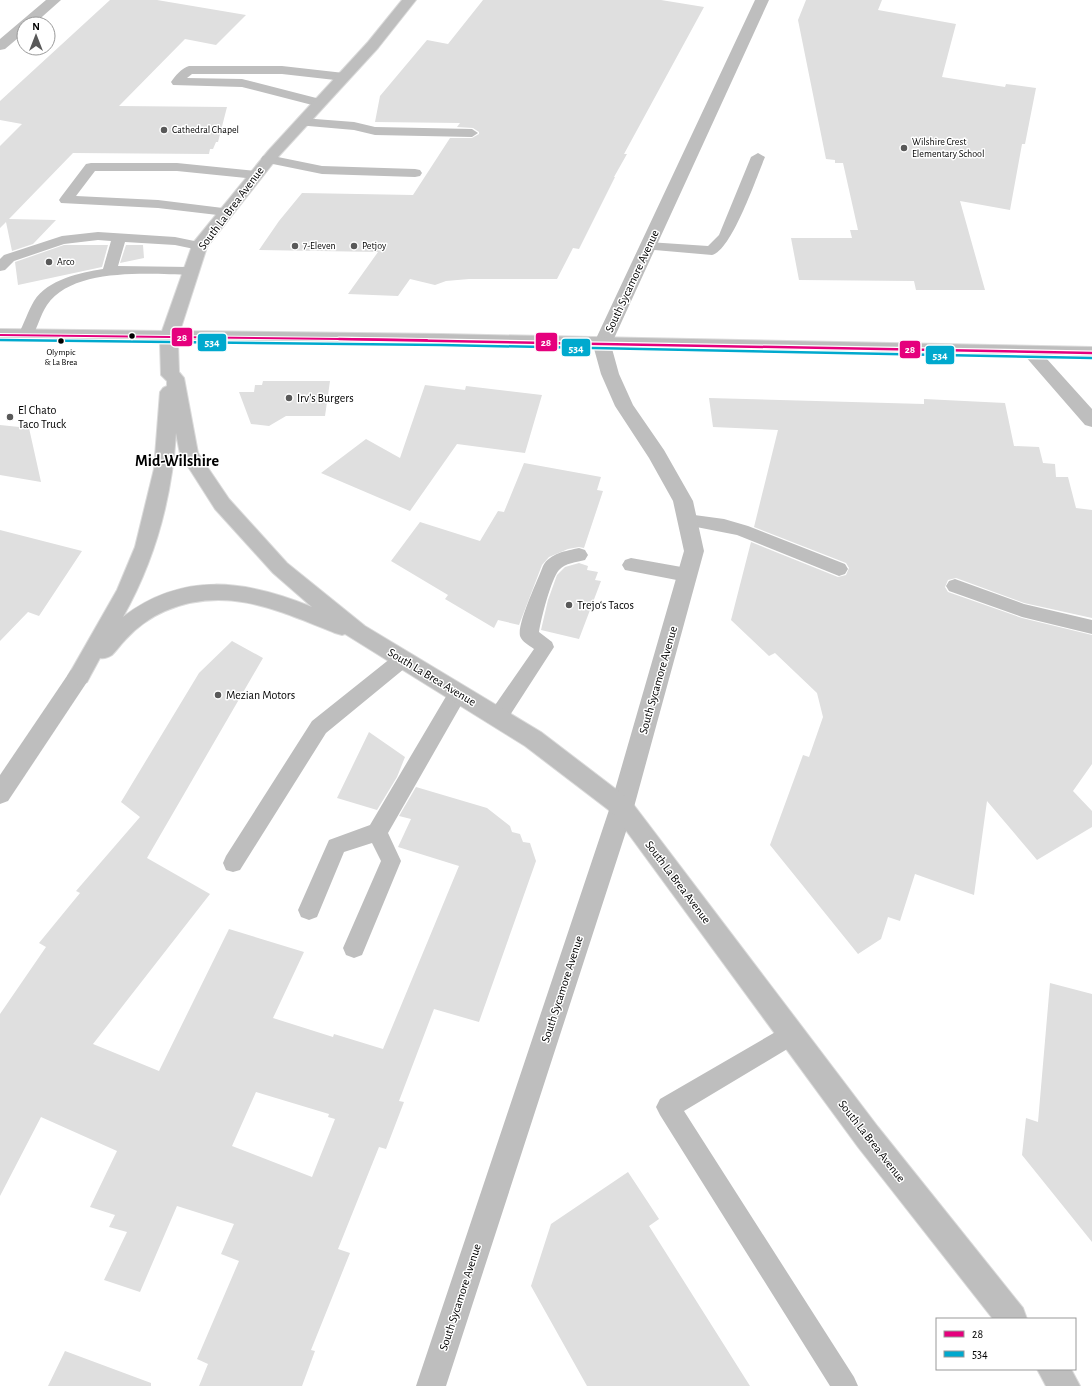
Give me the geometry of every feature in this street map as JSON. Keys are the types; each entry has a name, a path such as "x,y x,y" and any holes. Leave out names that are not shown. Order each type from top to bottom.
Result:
{"main road":[{"path":"35,16 54,0"},
{"name":"South La Brea Avenue","path":"409,0 373,45 268,160 199,246 169,337 170,375 175,378 189,454 222,504 280,568 357,632 533,739 622,807 868,1136 1011,1318"},
{"name":"South Sycamore Avenue","path":"431,1386 622,807 694,551 683,501 657,455 624,406 610,374 602,345 762,0"},
{"path":"0,46 16,33"},
{"path":"0,334 441,340 602,345 1092,353"},
{"path":"1031,352 1092,421"},
{"path":"0,794 80,676 127,591 144,547 155,510 164,469 170,375"},
{"path":"80,676 119,632 147,610 173,599 212,591 247,594 284,604 327,622 357,632"},
{"path":"1053,1370 1065,1386"}],"lane":[{"path":"320,103 242,83 177,82 189,70 282,70 344,77"},
{"path":"302,122 354,126 375,131 472,133"},
{"path":"648,246 712,251 725,236 758,157"},
{"path":"268,160 322,170 415,173"},
{"path":"226,212 158,204 66,200 91,167 177,168 256,175"},
{"path":"0,267 9,258 62,240 98,236 175,242 199,246"},
{"path":"109,273 119,237"},
{"path":"26,335 41,302 61,285 79,278 124,269 190,271"},
{"path":"687,520 724,525 742,530 839,569"},
{"path":"498,717 545,647 529,635 532,613 552,566 564,558 579,555"},
{"path":"631,565 687,575"},
{"path":"955,586 1022,610 1092,627"},
{"path":"233,863 319,727 403,659"},
{"path":"310,910 336,846 377,832 458,693"},
{"path":"354,948 391,861 377,832"},
{"path":"791,1034 668,1107 845,1386"}],"building":[{"path":"110,0 157,0 246,15 216,45 185,39 119,106 227,107 218,142 216,142 213,149 210,149 209,154 73,153 9,219 56,220 33,244 12,251 6,222 0,228 0,146 22,124 0,120 0,101 49,56 56,56 56,50"},
{"path":"483,0 661,0 704,7 624,154 627,154 614,177 579,249 573,248 557,279 469,279 446,281 435,285 410,279 398,296 348,294 378,252 259,250 279,221 302,193 413,195 450,138 472,138 479,134 479,132 473,128 457,127 460,123 375,122 380,96 427,40 448,44"},
{"path":"806,0 882,0 878,10 956,24 942,77 1005,87 1006,84 1036,88 1025,144 1022,144 1010,210 960,201 985,290 916,290 914,281 799,280 791,238 852,238 850,230 858,230 843,163 835,163 835,160 826,159 798,20"},
{"path":"64,245 108,245 102,267 18,285 15,262"},
{"path":"126,245 143,245 144,258 120,263"},
{"path":"263,381 330,381 325,416 286,416 269,426 251,424 239,392 254,392 255,385 262,385"},
{"path":"425,385 465,390 466,386 542,395 525,453 457,444 410,511 321,473 366,439 400,458"},
{"path":"709,398 924,404 924,399 1005,403 1014,446 1039,447 1043,463 1055,464 1056,477 1068,477 1076,508 1092,510 1092,618 1024,603 956,578 948,580 945,587 948,592 1022,618 1092,635 1092,764 1073,791 1092,811 1092,827 1037,860 987,801 974,895 915,874 900,921 888,917 881,939 858,954 770,845 803,755 809,757 823,717 817,693 775,653 769,656 731,620 751,542 838,577 846,575 849,568 846,563 754,527 778,430 713,427"},
{"path":"0,425 29,428 41,482 0,475"},
{"path":"524,463 601,477 597,490 603,491 584,548 579,547 568,549 549,557 542,565 519,625 498,620 494,628 445,599 448,595 391,561 420,522 480,541 498,511 504,512"},
{"path":"0,530 82,551 39,616 28,612 0,641"},
{"name":"Trejo‘s Tacos","path":"579,563 588,566 587,570 598,572 595,580 601,581 579,639 541,630 548,600 557,575 565,567"},
{"path":"232,641 263,658 147,858 210,894 93,1044 159,1071 229,929 304,952 273,1018 333,1037 334,1034 383,1049 459,866 398,847 411,819 399,816 416,787 487,808 510,826 512,832 520,834 523,842 530,843 536,861 479,1022 434,1009 399,1101 404,1102 386,1149 379,1147 338,1249 350,1253 311,1350 315,1351 302,1386 199,1386 208,1364 197,1359 239,1261 221,1254 234,1224 177,1206 140,1292 104,1280 127,1232 109,1227 115,1215 90,1207 117,1151 41,1117 0,1196 0,1014 46,947 39,943 80,893 76,891 140,817 121,802 199,673","holes":["256,1092 329,1114 328,1117 335,1119 312,1177 232,1146"]},
{"path":"369,732 405,757 397,777 377,810 337,798"},
{"path":"1050,983 1092,994 1092,1242 1022,1155 1026,1118 1038,1122"},
{"path":"628,1172 659,1219 649,1226 750,1386 587,1386 531,1286 551,1224"},
{"path":"65,1351 151,1383 151,1386 48,1386"}],"transit line":[{"name":"28","path":"0,335 441,340 1092,353"},
{"name":"534","path":"0,340 441,345 1092,358"}],"place":[{"name":"Cathedral Chapel","path":"164,130"},
{"name":"Wilshire Crest Elementary School","path":"904,148"},
{"name":"7-Eleven","path":"295,246"},
{"name":"Petjoy","path":"354,246"},
{"name":"Arco","path":"49,262"},
{"name":"Olympic & La Brea","path":"61,341"},
{"name":"Irv's Burgers","path":"289,398"},
{"name":"El Chato Taco Truck","path":"10,417"},
{"name":"Trejo‘s Tacos","path":"569,605"},
{"name":"Mezian Motors","path":"218,695"}],"district":[{"name":"Mid-Wilshire","path":"177,461"}]}
